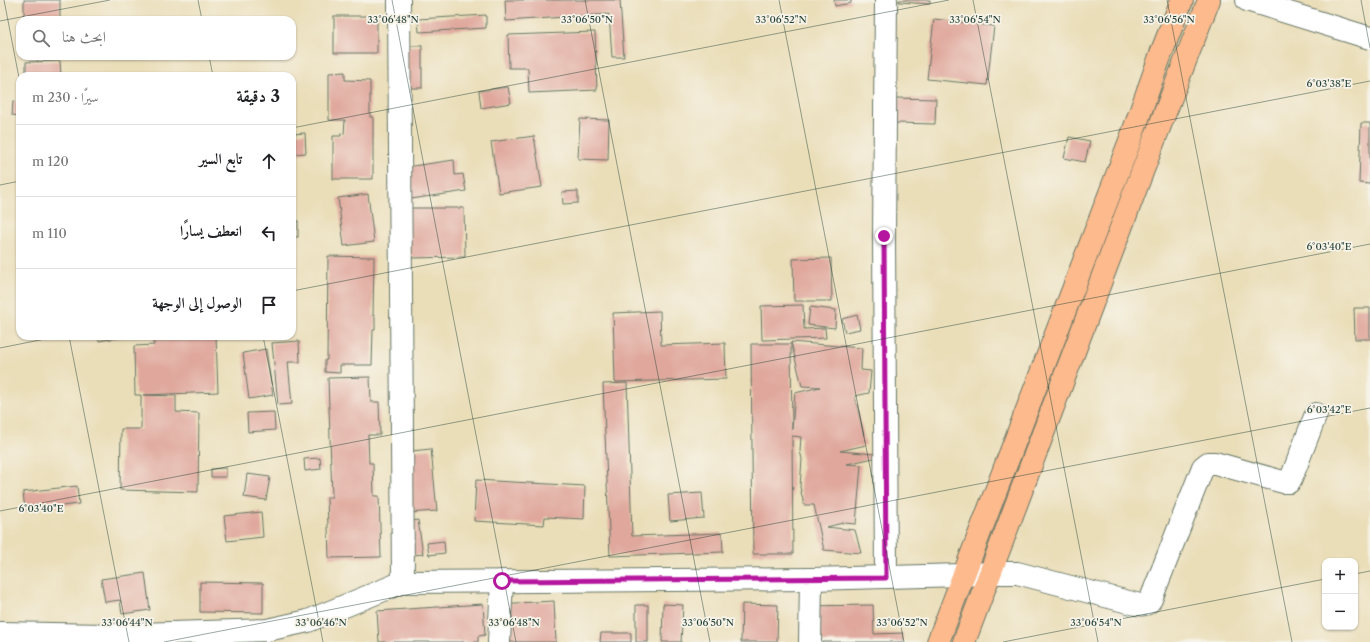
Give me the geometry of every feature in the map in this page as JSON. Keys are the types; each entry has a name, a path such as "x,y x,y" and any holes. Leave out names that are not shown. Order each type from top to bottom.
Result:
{"main road":[{"path":"938,642 1131,138 1182,0"},
{"path":"964,642 989,573 1209,0"},
{"path":"1131,138 1152,146"}],"street":[{"path":"399,0 403,582"},
{"path":"886,0 884,236 886,578"},
{"path":"1247,0 1370,38"},
{"path":"0,633 106,639 267,630 308,621 403,582 886,578 1017,573 1136,604 1144,604 1148,603 1151,599 1203,467 1208,463 1215,463 1283,482 1289,482 1316,414"},
{"path":"810,642 811,579"},
{"path":"499,642 502,581"}],"building":[{"path":"24,0 60,0 60,16 24,16"},
{"path":"505,0 620,0 624,57 612,57 609,14 506,21"},
{"path":"834,0 851,0 851,3 835,6"},
{"path":"899,0 930,0 930,4 899,2"},
{"path":"486,15 486,28 419,32 418,19"},
{"path":"334,16 377,16 377,53 334,53"},
{"path":"934,19 994,26 987,85 927,79"},
{"path":"595,32 597,90 529,93 528,68 509,68 508,35"},
{"path":"404,46 422,46 422,88 404,88"},
{"path":"60,61 61,72 26,72 26,62"},
{"path":"345,72 345,80 370,81 370,117 373,117 373,179 333,179 333,136 341,136 341,133 344,134 345,120 329,120 329,73"},
{"path":"508,87 511,103 481,108 479,91"},
{"path":"896,98 936,99 935,124 895,123"},
{"path":"13,101 16,101 16,116 12,115"},
{"path":"580,119 609,120 608,160 578,159"},
{"path":"1361,123 1370,123 1370,184 1359,183"},
{"path":"305,133 306,153 296,154 296,134"},
{"path":"534,136 542,187 499,193 491,142"},
{"path":"1069,137 1090,141 1085,162 1064,158"},
{"path":"454,160 455,175 463,174 466,191 411,199 406,167"},
{"path":"578,191 578,203 563,204 562,192"},
{"path":"368,194 374,242 344,246 338,198"},
{"path":"408,208 464,208 465,257 409,258"},
{"path":"296,221 298,221 298,237 296,237"},
{"path":"328,256 374,257 373,316 375,316 375,330 373,330 372,365 340,365 340,373 325,372 325,360 327,360"},
{"path":"831,258 832,301 794,301 793,259"},
{"path":"803,305 804,329 825,328 826,338 762,340 761,306"},
{"path":"810,307 836,310 835,328 808,325"},
{"path":"1354,308 1370,308 1370,339 1355,339"},
{"path":"660,311 661,345 725,343 726,379 615,382 613,313"},
{"path":"857,315 860,329 845,332 842,319"},
{"path":"153,340 216,340 218,392 143,395 176,396 176,412 199,413 198,492 120,490 121,429 141,429 141,395 135,395 134,346 154,345"},
{"path":"299,341 300,362 288,362 292,404 278,405 272,343"},
{"path":"791,342 862,348 861,370 871,371 869,393 855,396 866,445 840,451 887,455 847,464 861,465 856,524 843,523 826,527 855,530 861,553 824,550 814,505 804,505 800,487 802,459 800,451 801,437 792,436 793,554 753,554 751,344 791,344 792,430 795,393 820,387 802,386"},
{"path":"266,349 273,395 249,399 243,353"},
{"path":"370,377 371,402 379,402 380,435 368,435 369,463 373,463 374,496 379,496 381,557 329,558 327,497 332,497 328,378"},
{"path":"627,383 632,536 722,533 723,552 610,556 603,384"},
{"path":"274,412 275,430 248,432 247,413"},
{"path":"431,449 437,511 406,513 401,452"},
{"path":"320,458 321,469 305,471 304,459"},
{"path":"226,468 226,477 211,477 211,469"},
{"path":"247,474 270,477 266,500 244,497"},
{"path":"476,480 585,486 584,519 545,517 544,525 474,521"},
{"path":"77,486 79,504 25,510 23,492"},
{"path":"702,493 704,518 670,521 668,495"},
{"path":"261,512 263,537 227,541 224,516"},
{"path":"418,520 423,554 406,556 401,522"},
{"path":"444,541 445,553 429,555 427,543"},
{"path":"145,573 150,610 122,614 120,600 105,602 101,579"},
{"path":"200,582 263,583 263,613 200,612"},
{"path":"554,601 556,642 499,642 497,604"},
{"path":"483,604 485,635 478,636 478,642 379,642 377,611"},
{"path":"663,604 683,605 681,642 662,642"},
{"path":"742,604 778,605 777,642 741,642"},
{"path":"636,605 648,605 648,642 636,642"},
{"path":"873,605 874,634 903,633 903,642 804,642 803,606"},
{"path":"601,633 631,633 631,642 600,642"}],"route":[{"path":"502,581 886,578 884,236"}]}
